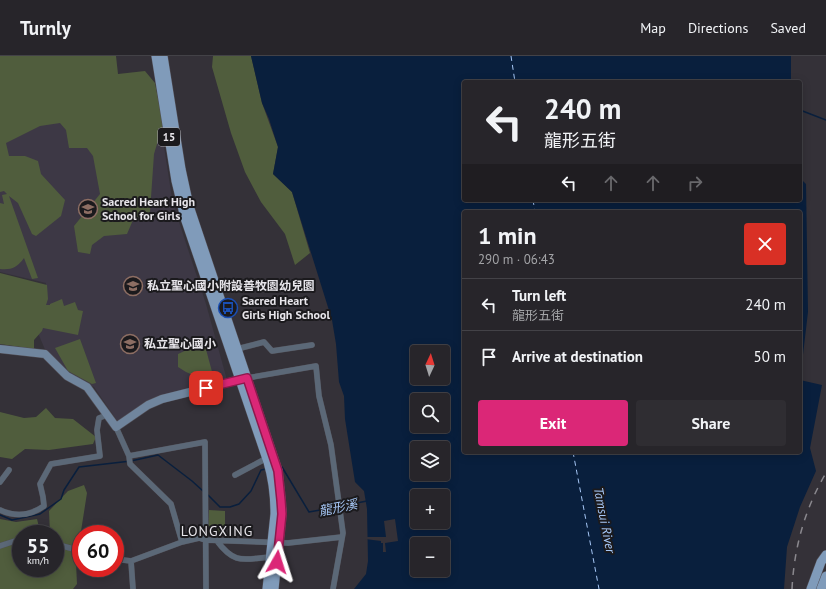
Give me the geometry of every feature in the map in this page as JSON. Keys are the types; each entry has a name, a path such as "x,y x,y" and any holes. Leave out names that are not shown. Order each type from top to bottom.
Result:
{"main road":[{"name":"15","path":"156,56 175,173 188,217 244,379 274,472 277,486 274,589"},
{"name":"15","path":"163,56 188,217 236,349 244,379"},
{"name":"15","path":"267,589 270,557 276,542"},
{"path":"811,589 826,555"},
{"path":"821,589 826,576"}],"street":[{"path":"236,349 264,342 272,351 312,345"},
{"path":"0,349 45,354 66,376 87,387 116,427 129,460 171,504 182,542"},
{"path":"116,427 148,405 162,399 244,379 316,366 319,396 331,445 342,537 333,589"},
{"path":"0,510 6,513 22,514 36,512 44,506 40,484 51,464 100,456 97,430 99,418 107,415"},
{"path":"129,460 205,442 206,589"},
{"path":"235,475 270,460"},
{"path":"0,482 9,470"},
{"path":"124,560 131,561 182,542 199,538 217,541 288,543 342,537"},
{"path":"217,541 229,555 240,560 270,557"},
{"path":"0,546 12,542"},
{"path":"131,561 133,589"}],"shaded area":[{"name":"Sacred Heart High School for Girls","path":"0,117 160,121 172,198 206,304 227,380 161,396 118,422 94,387 70,375 46,352 38,333 46,283 0,272"}],"green space":[{"path":"0,56 116,56 118,74 145,71 155,83 163,124 154,154 150,212 133,220 127,234 104,236 92,245 90,254 78,252 74,226 100,194 93,156 87,148 69,148 66,130 60,123 40,126 6,143 9,156 25,156 38,161 41,174 65,200 61,216 36,236 32,234 18,203 9,196 38,278 32,279 24,258 14,268 0,269 0,203 4,204 2,195 7,194 4,191 0,192"},
{"path":"213,56 251,56 262,103 278,147 273,174 292,192 310,253 295,265 285,234 261,202 245,172 231,133 212,67"},
{"path":"0,273 47,285 48,299 46,305 50,305 62,299 64,306 75,302 78,310 83,311 78,335 43,328 34,340 34,349 0,344"},
{"path":"80,339 96,383 92,384 68,371 55,348"},
{"path":"204,342 214,379 204,380 178,367 178,354"},
{"path":"46,408 55,418 73,419 96,437 93,444 49,450 25,449 12,459 0,457 0,412 24,418 36,417"},
{"path":"84,485 87,493 82,525 72,525 72,577 77,577 77,584 73,589 0,589 0,519 16,522 37,519 38,525 12,525 12,577 64,577 64,525 50,525 49,511 68,491"},
{"path":"209,510 225,511 225,535 208,534"}],"water":[{"name":"Tamsui River","path":"251,56 791,56 791,80 462,80 462,202 802,202 802,180 806,184 808,312 802,363 802,210 462,210 462,454 802,454 802,380 822,385 810,448 816,471 800,507 787,547 784,589 354,589 366,574 368,561 367,509 364,491 355,482 345,419 344,396 339,382 336,344 332,320 292,192 273,174 278,147 262,103"}],"pier":[{"path":"395,519 398,541 385,543 386,552 383,552 383,543 381,543 381,541 365,539 365,537 386,537 384,521"}],"waterway":[{"path":"802,111 826,120"},
{"name":"龍形溪","path":"0,515 12,520 40,514 61,499 64,490 79,467 131,461 158,455 203,491"},
{"name":"龍形溪","path":"279,467 282,467 309,512 337,507"},
{"name":"龍形溪","path":"208,495 220,507 230,507 239,504 251,491 261,470 266,469"},
{"name":"龍形溪","path":"341,506 367,501"}],"ferry route":[{"path":"511,56 515,80"},
{"path":"533,202 535,210"},
{"path":"573,454 599,589"}],"railway":[{"path":"792,589 795,558 802,529 812,500 826,473"}],"place":[{"name":"Sacred Heart High School for Girls","path":"88,209"},
{"name":"私立聖心國小附設善牧園幼兒園","path":"133,286"},
{"name":"Sacred Heart Girls High School","path":"228,308"},
{"name":"私立聖心國小","path":"130,344"}],"district":[{"name":"LONGXING","path":"217,531"}],"route":[{"path":"206,388 247,378 278,471 282,514 277,562"}]}
